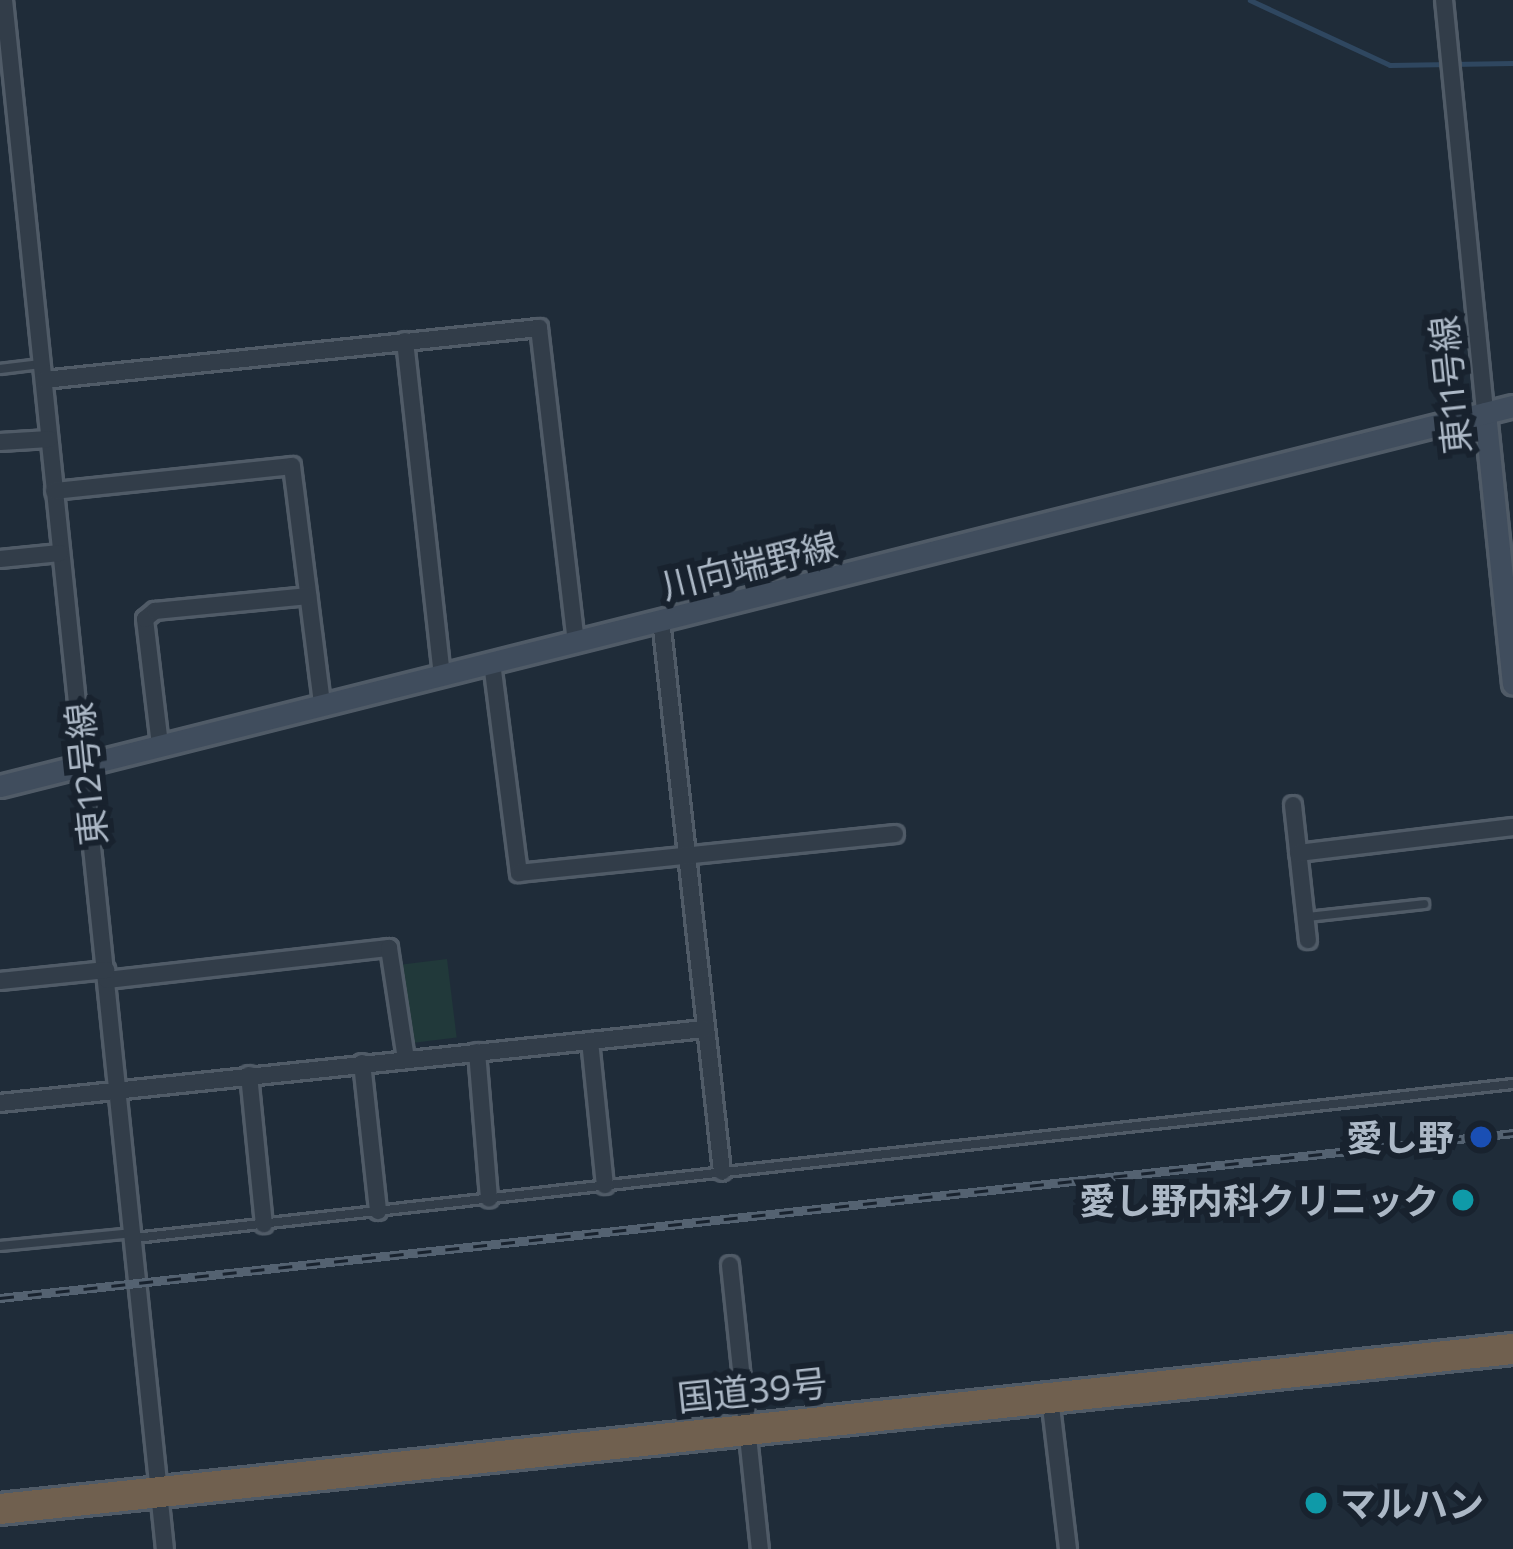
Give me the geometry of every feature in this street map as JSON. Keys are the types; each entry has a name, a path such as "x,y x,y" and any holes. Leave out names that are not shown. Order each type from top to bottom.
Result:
{"highway":[{"name":"国道39号","path":"0,1509 1513,1349"}],"main road":[{"name":"川向端野線","path":"0,786 1513,406"},
{"name":"東11号線","path":"1485,413 1513,685"}],"street":[{"name":"東12号線","path":"4,0 165,1549"},
{"name":"東11号線","path":"1444,0 1485,413"},
{"path":"43,372 539,328 576,642"},
{"path":"405,341 442,675"},
{"path":"0,442 49,439"},
{"path":"54,491 292,466 322,705"},
{"path":"0,559 60,554"},
{"path":"160,746 145,619 155,611 308,596"},
{"path":"661,620 722,1172"},
{"path":"492,663 519,873 895,834"},
{"path":"1293,805 1308,940"},
{"path":"1298,853 1513,827"},
{"path":"0,981 389,947 406,1059"},
{"path":"0,1103 704,1029"},
{"path":"590,1041 605,1186"},
{"path":"477,1052 489,1198"},
{"path":"362,1063 378,1211"},
{"path":"249,1075 264,1224"},
{"path":"730,1265 760,1549"},
{"path":"1050,1398 1068,1549"}],"lane":[{"path":"0,368 43,372"},
{"path":"1305,917 1424,904"},
{"path":"0,1246 264,1224 1513,1084"}],"green space":[{"path":"447,959 457,1037 412,1043 402,964"}],"waterway":[{"path":"1250,0 1390,65 1513,63"}],"railway":[{"path":"0,1298 1513,1133"}],"place":[{"name":"愛し野","path":"1481,1137"},
{"name":"愛し野内科クリニック","path":"1463,1200"},
{"name":"マルハン","path":"1316,1503"}]}
